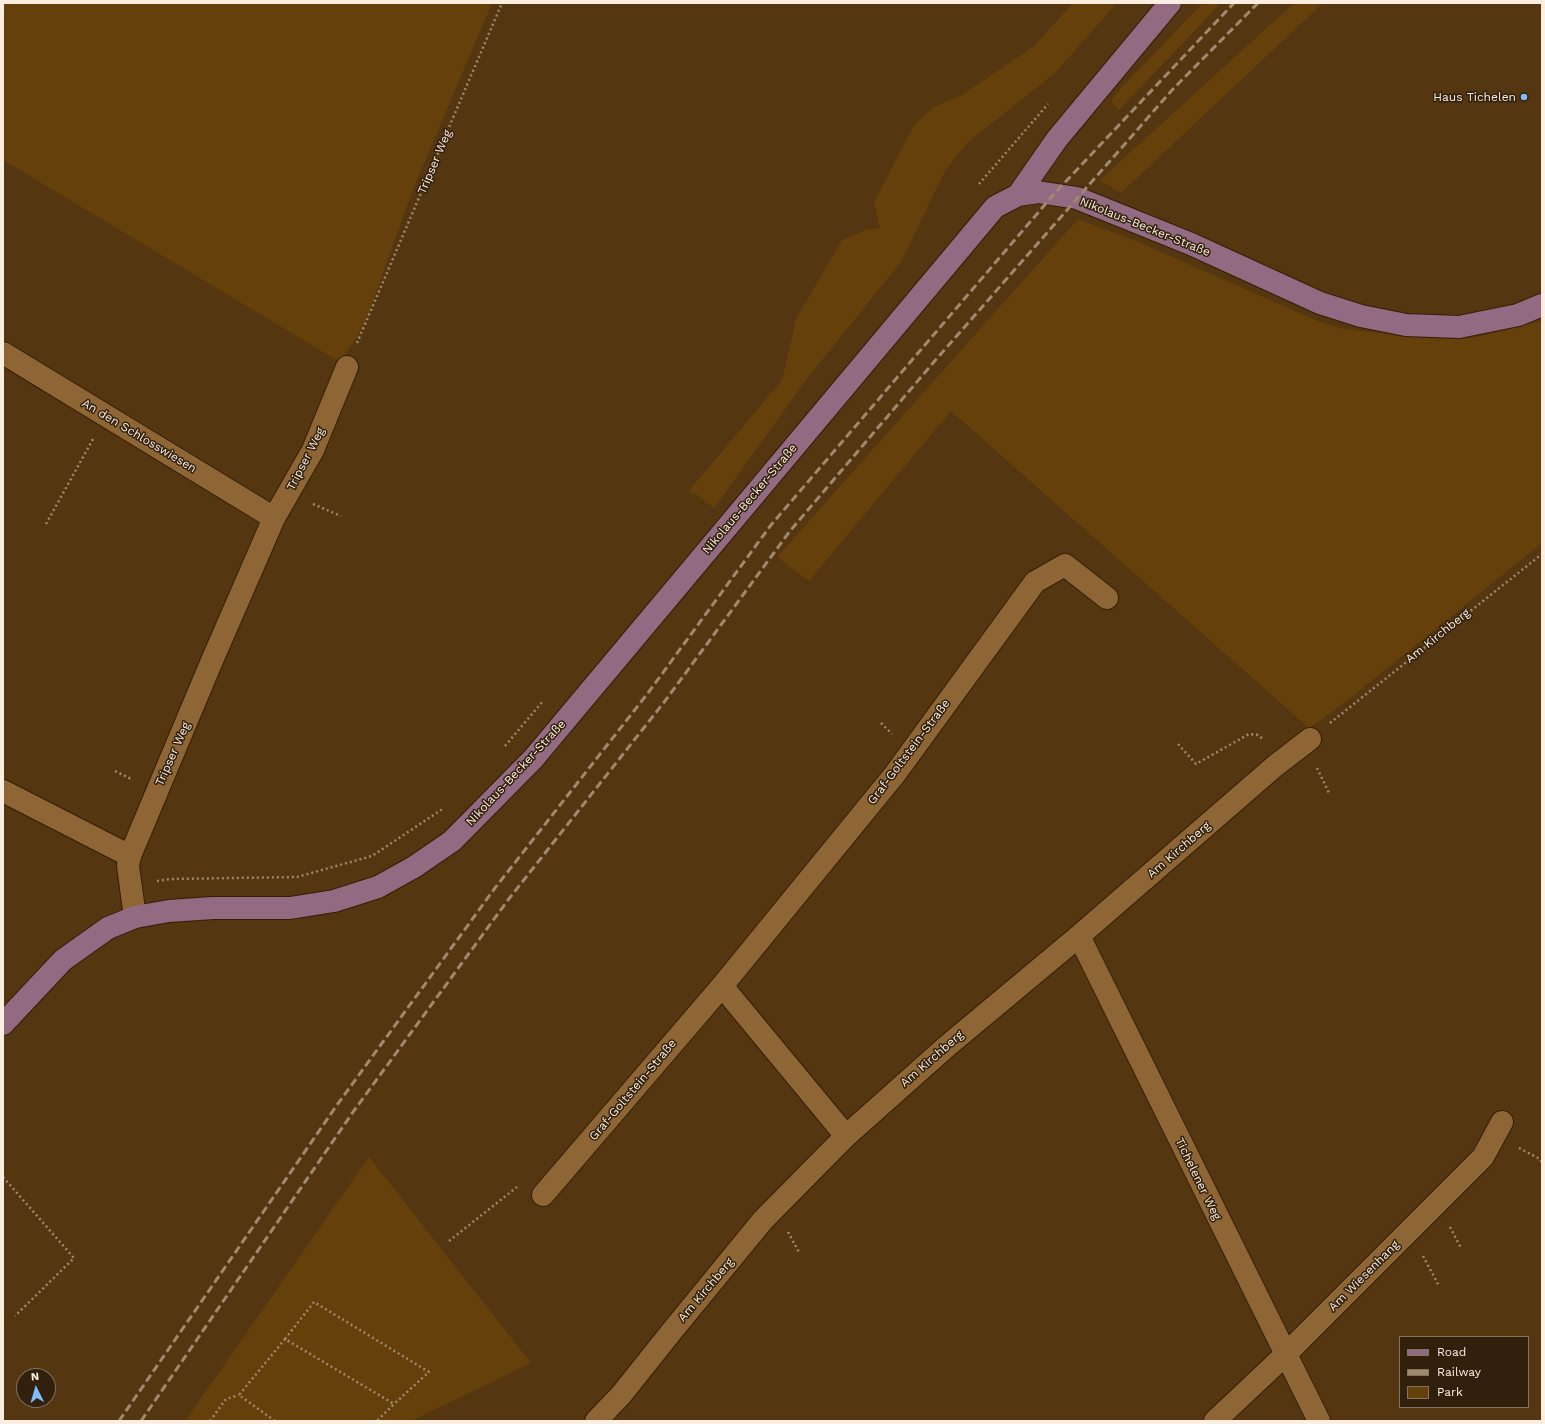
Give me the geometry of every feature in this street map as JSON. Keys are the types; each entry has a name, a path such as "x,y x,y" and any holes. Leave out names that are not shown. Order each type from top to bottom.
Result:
{"main road":[{"path":"1018,195 1057,139 1170,3"},
{"name":"Nikolaus-Becker-Straße","path":"3,1024 63,960 108,928 135,917 169,911 213,908 290,908 334,901 378,887 414,867 452,841 533,759 994,207 1018,195 1038,192 1077,198 1191,244 1320,303 1361,316 1406,325 1459,327 1518,315 1542,305"}],"street":[{"name":"An den Schlosswiesen","path":"3,353 274,518"},
{"name":"Tripser Weg","path":"135,917 128,866 130,856 274,518 313,450 347,367"},
{"name":"Graf-Goltstein-Straße","path":"543,1195 722,986 895,774 1035,582 1065,565 1107,598"},
{"name":"Am Kirchberg","path":"596,1421 621,1396 763,1220 846,1136 946,1046 1079,936 1275,766 1310,739"},
{"path":"3,791 130,856"},
{"name":"Tichelener Weg","path":"1079,936 1285,1355 1319,1421"},
{"path":"722,986 846,1136"},
{"name":"Am Wiesenhang","path":"1215,1421 1285,1355 1483,1157 1502,1122"}],"path":[{"name":"Tripser Weg","path":"347,367 502,3"},
{"path":"975,189 1052,99"},
{"path":"46,524 106,416"},
{"name":"Am Kirchberg","path":"1335,719 1542,554"},
{"path":"501,750 548,696"},
{"path":"1178,744 1196,764 1249,734 1258,735"},
{"path":"130,885 170,880 297,877 372,856 445,807"},
{"path":"3,1177 74,1258 15,1316"},
{"path":"449,1241 520,1185"},
{"path":"1410,1230 1439,1286"},
{"path":"210,1421 226,1399 239,1395 314,1302 429,1372 377,1421"},
{"path":"285,1339 394,1404"},
{"path":"239,1395 275,1421"}],"green space":[{"path":"3,3 492,3 414,187 364,326 340,362 3,160"},
{"path":"1073,3 1117,3 1055,73 967,143 945,171 901,262 809,376 714,508 696,494 688,492 782,380 796,319 842,240 866,230 880,228 874,202 915,124 934,107 962,95 1033,47"},
{"path":"1203,3 1221,3 1119,110 1111,101 1121,88"},
{"path":"1294,3 1323,3 1121,193 1100,180"},
{"path":"1078,219 1136,241 1320,322 1340,328 1402,336 1457,339 1477,337 1542,321 1542,543 1339,707 1309,728 951,411 809,581 777,557"},
{"path":"369,1157 531,1363 411,1421 185,1421"}],"railway":[{"path":"119,1421 337,1105 495,888 648,693 771,525 1054,194 1234,3"},
{"path":"141,1421 353,1112 508,900 665,701 790,531 933,363 1173,89 1258,3"}],"place":[{"name":"Haus Tichelen","path":"1524,97"}]}
